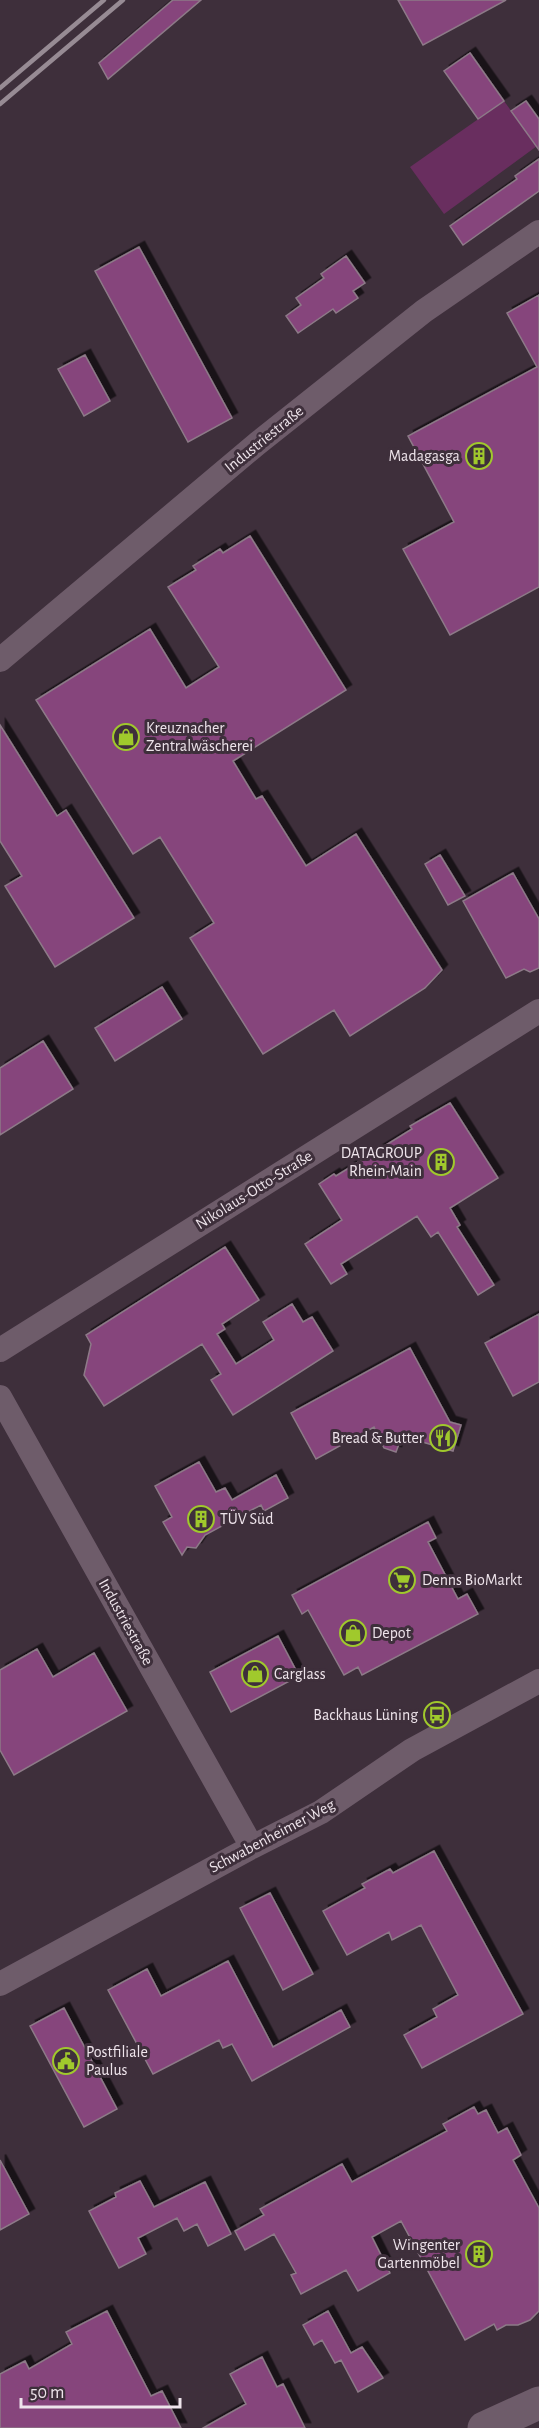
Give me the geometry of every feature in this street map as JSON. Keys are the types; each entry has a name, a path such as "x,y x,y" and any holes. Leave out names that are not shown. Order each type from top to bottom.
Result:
{"street":[{"name":"Industriestraße","path":"0,660 258,443 387,340 424,311 539,232"},
{"name":"Nikolaus-Otto-Straße","path":"0,1350 539,1011"},
{"name":"Industriestraße","path":"0,1397 252,1846"},
{"name":"Schwabenheimer Weg","path":"0,1984 252,1846 321,1812 412,1750 539,1681"},
{"path":"484,2428 539,2403"},
{"path":"530,2428 539,2424"}],"shaded area":[{"path":"504,101 537,146 444,214 410,167"}],"building":[{"path":"173,0 201,0 108,79 99,63"},
{"path":"398,0 506,0 423,45"},
{"path":"470,53 504,101 478,119 444,71"},
{"path":"526,101 539,119 539,150 511,111"},
{"path":"539,159 539,191 463,245 450,226 517,179 515,176"},
{"path":"139,247 232,418 188,442 95,271"},
{"path":"346,256 365,283 353,291 358,298 336,313 333,309 298,333 286,316 301,305 296,298 324,278 321,274"},
{"path":"539,295 539,587 450,635 403,549 454,522 408,436 537,367 507,313"},
{"path":"85,355 110,401 84,416 58,369"},
{"path":"250,536 346,690 233,761 256,799 262,796 306,866 356,834 442,970 425,988 350,1036 334,1010 263,1054 190,938 214,923 160,837 133,854 36,700 150,629 186,688 219,667 168,587 196,570 193,566 220,549 223,553"},
{"path":"0,725 57,816 66,810 134,918 55,967 5,886 22,876 0,841"},
{"path":"440,855 465,896 448,905 425,864"},
{"path":"513,873 539,919 539,968 530,972 524,969 506,978 463,901"},
{"path":"162,987 182,1019 115,1061 95,1028"},
{"path":"43,1041 73,1089 0,1135 0,1068"},
{"path":"450,1103 498,1178 450,1208 460,1225 457,1227 494,1285 478,1295 438,1232 431,1237 417,1216 341,1264 347,1274 331,1284 305,1244 342,1220 319,1184 334,1174 336,1176 412,1129 410,1126"},
{"path":"225,1247 259,1300 222,1324 225,1329 217,1334 236,1364 274,1340 263,1322 292,1304 303,1322 312,1317 333,1351 233,1415 211,1380 221,1374 202,1344 104,1406 84,1375 91,1344 86,1335"},
{"path":"539,1314 539,1382 513,1396 485,1343"},
{"path":"410,1348 450,1422 461,1425 453,1451 402,1436 396,1452 384,1448 374,1427 316,1459 291,1413"},
{"path":"199,1462 216,1492 225,1488 232,1500 276,1475 288,1498 264,1511 261,1505 205,1535 196,1548 187,1547 182,1555 163,1522 172,1517 155,1486"},
{"path":"428,1522 436,1538 428,1542 458,1599 467,1594 478,1614 362,1675 358,1667 344,1675 308,1610 302,1614 292,1595"},
{"name":"Carglass","path":"278,1636 299,1676 231,1712 210,1672"},
{"path":"37,1649 53,1677 94,1653 127,1711 14,1775 0,1750 0,1670"},
{"path":"434,1851 523,2014 422,2068 404,2035 437,2017 433,2009 458,1995 421,1925 392,1940 389,1932 347,1955 323,1911 365,1888 362,1884 390,1869 393,1873"},
{"path":"270,1893 313,1974 283,1990 240,1908"},
{"path":"228,1961 273,2047 341,2010 350,2027 252,2081 232,2044 223,2048 219,2040 153,2074 108,1990 147,1969 161,1996"},
{"path":"64,2008 117,2109 84,2127 30,2026"},
{"name":"Wingenter Gartenmöbel","path":"474,2107 478,2114 486,2110 498,2133 507,2128 521,2155 513,2160 539,2208 539,2311 530,2320 518,2325 506,2325 497,2330 494,2324 465,2340 401,2221 372,2237 390,2273 358,2291 346,2270 301,2294 291,2275 296,2273 274,2234 245,2250 235,2231 264,2215 260,2209 342,2164 352,2182 447,2131 443,2124"},
{"path":"0,2160 29,2214 0,2230"},
{"path":"140,2181 154,2207 205,2182 231,2234 208,2246 197,2224 184,2231 177,2218 138,2238 146,2254 119,2268 89,2211 116,2197 115,2193"},
{"path":"107,2311 151,2396 162,2391 181,2428 0,2428 0,2374 25,2361 29,2369 72,2344 66,2332"},
{"path":"328,2311 351,2353 362,2347 383,2378 358,2392 341,2360 335,2363 322,2340 314,2345 303,2325"},
{"path":"262,2357 277,2387 283,2384 305,2428 203,2428 246,2404 230,2374"}],"railway":[{"path":"0,88 104,0"},
{"path":"0,104 123,0"}],"place":[{"name":"Madagasga","path":"479,456"},
{"name":"Kreuznacher Zentralwäscherei","path":"126,737"},
{"name":"DATAGROUP Rhein-Main","path":"441,1162"},
{"name":"Bread & Butter","path":"443,1438"},
{"name":"TÜV Süd","path":"201,1519"},
{"name":"Denns BioMarkt","path":"402,1580"},
{"name":"Depot","path":"353,1633"},
{"name":"Carglass","path":"255,1674"},
{"name":"Backhaus Lüning","path":"437,1715"},
{"name":"Postfiliale Paulus","path":"66,2061"},
{"name":"Wingenter Gartenmöbel","path":"479,2254"}]}
